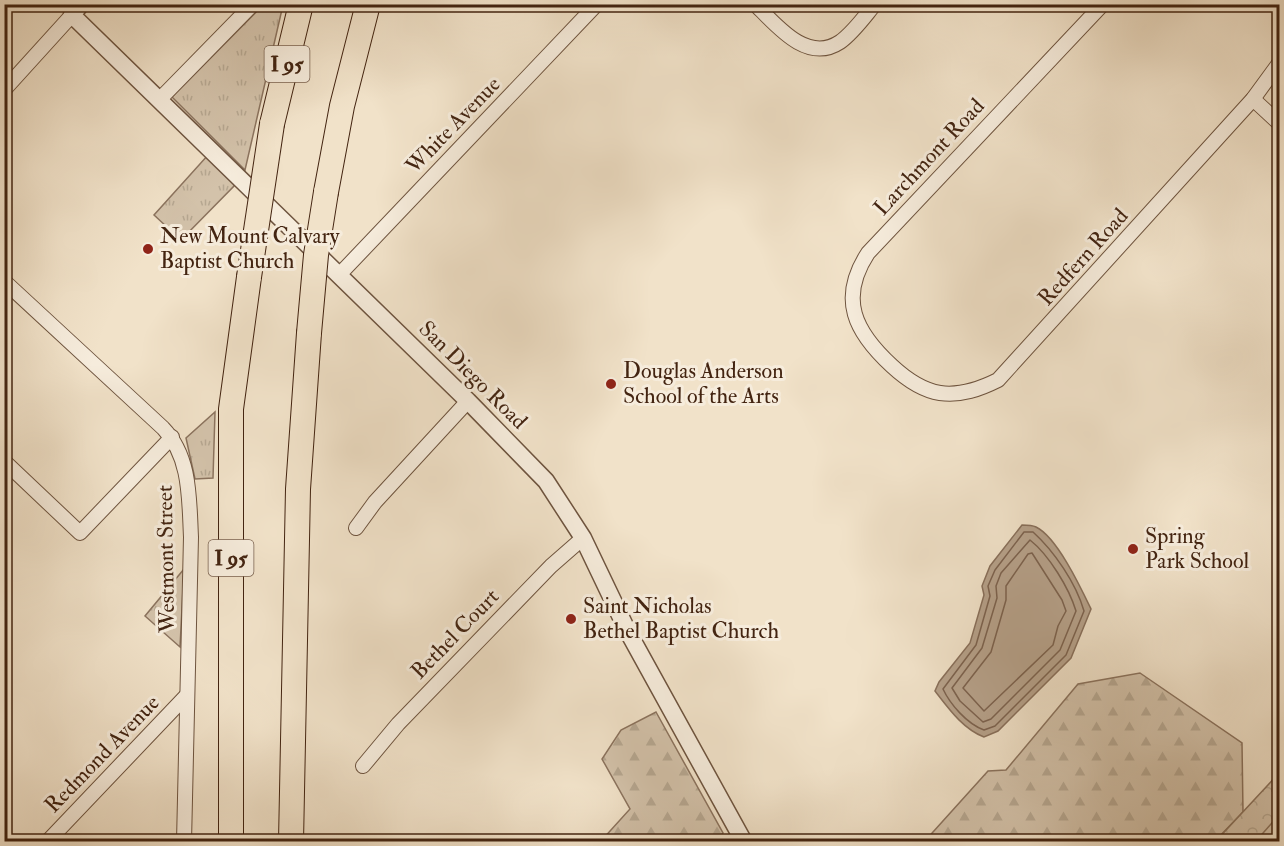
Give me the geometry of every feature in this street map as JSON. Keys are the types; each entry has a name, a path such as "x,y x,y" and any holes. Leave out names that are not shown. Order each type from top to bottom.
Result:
{"highway":[{"name":"I 95","path":"231,842 231,409 272,124 301,4"},
{"path":"291,842 298,489 315,255 342,106 368,4"}],"street":[{"path":"160,99 253,4"},
{"name":"White Avenue","path":"339,275 597,4"},
{"path":"754,4 792,41 817,49 840,43 875,4"},
{"name":"Larchmont Road","path":"883,359 866,339 852,306 852,288 860,266 876,244 1103,4"},
{"path":"4,90 76,10"},
{"name":"San Diego Road","path":"76,10 160,99 468,401 546,481 584,537 627,630 744,842"},
{"name":"Redfern Road","path":"883,359 902,376 922,388 940,393 963,393 998,380 1253,99 1280,62"},
{"path":"1253,99 1280,124"},
{"name":"Westmont Street","path":"4,281 172,437 183,461 190,504 184,842"},
{"path":"356,528 375,502 468,401"},
{"path":"4,461 80,533 172,437"},
{"name":"Bethel Court","path":"363,766 398,724 551,566 584,537"},
{"name":"Redmond Avenue","path":"47,842 187,695"}],"green space":[{"path":"264,4 283,5 245,170 172,97"},
{"path":"208,155 235,182 234,186 181,240 154,215"},
{"path":"215,412 213,478 195,479 186,438"},
{"path":"184,569 180,647 145,616"},
{"path":"1140,673 1242,743 1243,812 1215,841 924,842 988,771 1006,770 1078,684"},
{"path":"656,712 723,833 716,841 601,841 630,809 602,759 621,730"},
{"path":"1279,773 1279,841 1215,842"},
{"path":"1279,815 1279,841 1256,841"}],"water":[{"path":"1022,525 1036,527 1052,541 1068,564 1091,609 1071,658 998,731 984,737 963,724 935,691 939,682 970,643 984,595 982,586 990,566"}],"place":[{"name":"New Mount Calvary Baptist Church","path":"148,249"},
{"name":"Douglas Anderson School of the Arts","path":"611,384"},
{"name":"Spring Park School","path":"1133,549"},
{"name":"Saint Nicholas Bethel Baptist Church","path":"571,619"}]}
